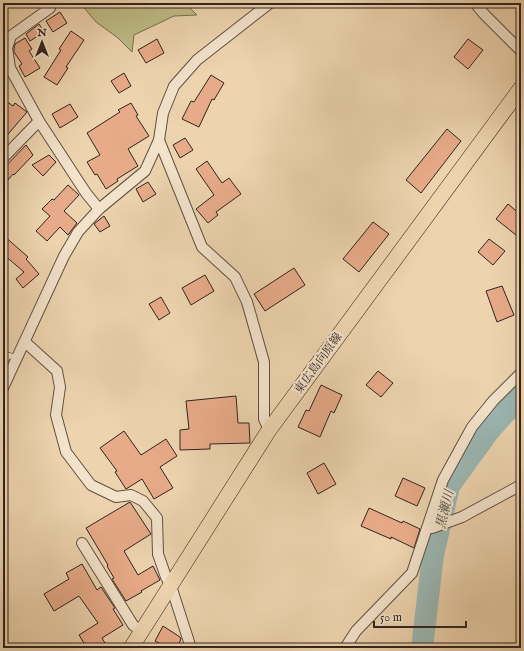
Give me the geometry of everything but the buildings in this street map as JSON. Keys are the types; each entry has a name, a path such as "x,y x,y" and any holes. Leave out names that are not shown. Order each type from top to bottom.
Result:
{"main road":[{"name":"東広島向原線","path":"131,648 269,430 520,91"}],"street":[{"path":"3,388 64,256 78,232 99,209 145,171 159,140 163,113 174,86 197,60 270,3"},
{"path":"475,3 521,51"},
{"path":"50,8 11,36 7,48 6,59 39,121 86,193 99,209"},
{"path":"3,158 39,121"},
{"path":"159,140 202,247 235,277 247,302 264,362 264,419 269,430"},
{"path":"25,342 57,371 60,387 56,415 66,452 91,486 116,497 131,495 143,501 157,518 158,554 166,577 171,586 191,648"},
{"path":"345,648 356,631 412,573 430,528 442,480 472,427 521,373"},
{"path":"430,528 462,517 521,485"},
{"path":"82,543 133,624 142,631"}],"lane":[{"path":"3,364 9,355 17,359"}],"shaded area":[{"path":"80,3 185,3 197,15 174,16 134,35 132,52 118,38 96,22"}],"waterway":[{"name":"黒瀬川","path":"422,648 433,555 449,486 488,432 521,395"}]}
